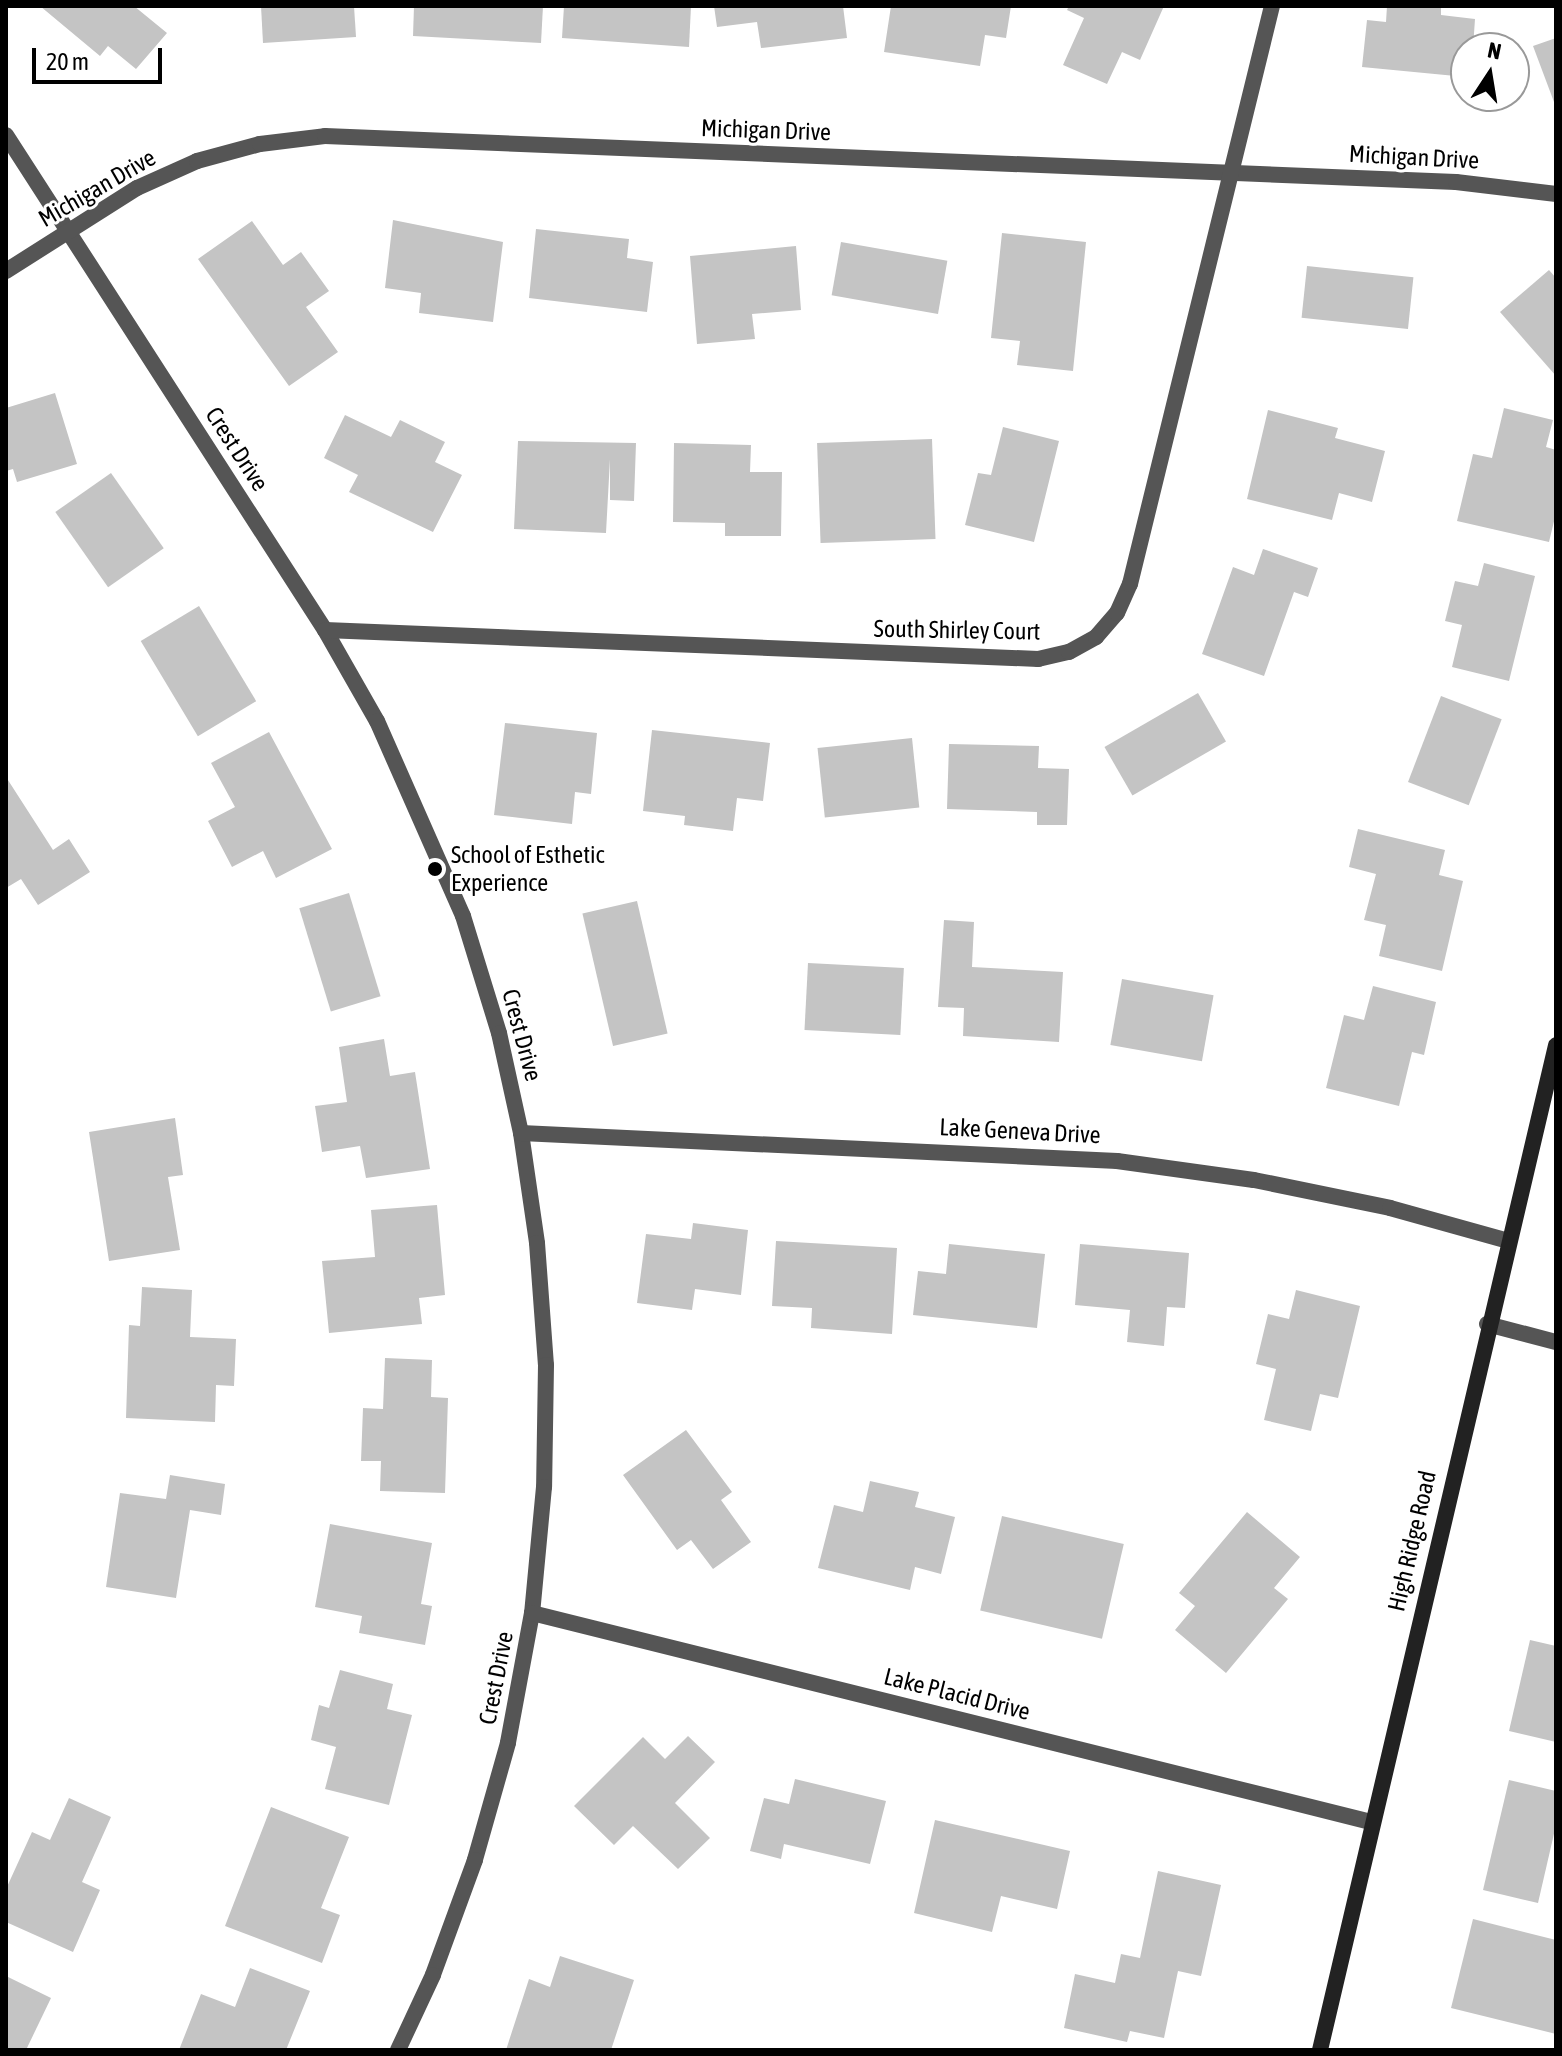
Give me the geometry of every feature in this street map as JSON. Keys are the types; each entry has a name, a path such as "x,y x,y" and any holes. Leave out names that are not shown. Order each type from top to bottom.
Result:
{"street":[{"name":"South Shirley Court","path":"325,630 1038,659 1069,652 1096,637 1117,613 1130,584 1272,6"},
{"name":"Crest Drive","path":"6,135 325,630 417,803 463,916 499,1033 521,1133 537,1243 546,1365 544,1487 532,1613 508,1743 475,1860 433,1975 398,2050"},
{"name":"Michigan Drive","path":"6,271 137,188 197,161 260,144 325,136 1470,183 1556,194"},
{"name":"High Ridge Road","path":"1320,2050 1487,1324 1556,1045"},
{"name":"Lake Geneva Drive","path":"521,1133 1117,1161 1254,1180 1390,1208 1508,1241"},
{"path":"1487,1324 1556,1342"},
{"name":"Lake Placid Drive","path":"532,1613 1371,1822"}],"building":[{"path":"40,6 134,6 167,33 136,69 108,46 100,56"},
{"path":"261,6 354,6 356,37 263,43"},
{"path":"414,6 543,6 541,43 413,36"},
{"path":"564,6 691,6 689,47 562,38"},
{"path":"714,6 843,6 847,38 761,48 757,22 717,27"},
{"path":"891,6 1011,6 1006,38 985,35 980,66 884,52"},
{"path":"1069,6 1164,6 1140,60 1122,52 1107,84 1063,65 1084,18 1067,10"},
{"path":"1387,6 1441,6 1441,15 1475,19 1474,32 1450,32 1450,75 1362,67 1367,20 1386,22"},
{"path":"1556,38 1556,101 1554,102 1533,46"},
{"path":"393,220 503,242 493,322 419,313 421,293 385,288"},
{"path":"252,221 283,265 301,252 329,291 306,307 338,352 289,386 198,259"},
{"path":"536,229 629,239 627,258 653,262 647,312 529,298"},
{"path":"1002,233 1086,242 1073,371 1017,365 1020,341 991,338"},
{"path":"841,242 947,261 938,314 832,295"},
{"path":"796,246 801,310 752,314 755,339 697,344 690,256"},
{"path":"1307,266 1413,277 1408,329 1302,318"},
{"path":"1549,270 1556,278 1556,376 1500,312"},
{"path":"55,393 77,464 17,482 13,469 6,471 6,408"},
{"path":"1504,408 1553,420 1546,447 1556,450 1556,513 1549,542 1457,521 1473,454 1492,458"},
{"path":"1268,410 1338,428 1335,438 1385,451 1372,502 1339,493 1332,520 1247,499"},
{"path":"345,415 391,437 400,420 445,442 435,462 462,475 433,532 349,492 358,475 324,458"},
{"path":"1003,427 1059,441 1034,542 965,525 978,473 991,475"},
{"path":"932,439 935,539 821,543 817,443"},
{"path":"518,441 636,443 634,501 610,500 610,459 606,533 514,529"},
{"path":"674,443 751,445 750,472 782,472 781,536 725,536 725,523 673,522"},
{"path":"111,473 164,548 108,587 55,512"},
{"path":"1263,549 1318,568 1308,597 1294,592 1264,676 1202,654 1233,567 1254,575"},
{"path":"1484,563 1535,576 1509,681 1452,667 1462,625 1445,621 1455,581 1478,586"},
{"path":"199,606 256,701 198,736 141,641"},
{"path":"1198,693 1226,741 1132,795 1104,747"},
{"path":"1441,696 1502,719 1469,805 1408,782"},
{"path":"505,723 597,733 591,794 575,792 572,824 494,815"},
{"path":"652,730 770,743 763,801 737,798 733,831 684,825 685,816 643,811"},
{"path":"269,732 332,849 276,878 263,851 232,867 208,821 235,807 211,763"},
{"path":"912,738 919,808 825,818 818,748"},
{"path":"949,744 1039,746 1038,768 1069,769 1067,825 1037,825 1037,812 947,809"},
{"path":"6,777 53,850 69,839 90,872 38,905 21,879 6,888"},
{"path":"1358,829 1445,850 1439,875 1463,881 1442,971 1379,956 1386,925 1364,920 1376,874 1349,867"},
{"path":"349,893 381,996 331,1011 299,908"},
{"path":"637,901 668,1034 613,1046 582,914"},
{"path":"944,920 974,922 972,967 1063,972 1059,1042 963,1036 964,1008 938,1007"},
{"path":"808,963 904,968 900,1035 804,1030"},
{"path":"1122,979 1214,995 1202,1061 1110,1045"},
{"path":"1373,986 1436,1002 1424,1055 1412,1052 1399,1106 1326,1088 1344,1015 1364,1020"},
{"path":"384,1039 390,1076 415,1072 430,1169 366,1178 360,1146 322,1152 315,1106 347,1102 339,1047"},
{"path":"175,1118 183,1175 168,1177 180,1250 109,1261 89,1132"},
{"path":"437,1205 445,1295 419,1298 422,1324 329,1333 322,1261 375,1257 371,1210"},
{"path":"693,1223 748,1230 741,1295 695,1289 692,1310 637,1303 646,1234 691,1239"},
{"path":"776,1241 897,1248 892,1334 811,1328 812,1308 772,1306"},
{"path":"949,1244 1045,1254 1037,1328 913,1315 918,1271 946,1274"},
{"path":"1080,1244 1189,1253 1185,1308 1167,1307 1164,1346 1127,1342 1130,1310 1075,1305"},
{"path":"142,1287 192,1290 190,1337 236,1339 234,1386 216,1385 215,1422 126,1418 129,1325 140,1326"},
{"path":"1296,1290 1360,1306 1338,1398 1320,1394 1311,1431 1264,1420 1276,1369 1256,1364 1268,1314 1289,1319"},
{"path":"385,1358 432,1360 431,1397 448,1398 445,1493 380,1491 381,1461 361,1461 363,1408 383,1409"},
{"path":"686,1430 732,1492 721,1500 751,1542 713,1569 691,1540 677,1550 623,1475"},
{"path":"170,1475 225,1484 221,1515 190,1510 176,1598 106,1587 120,1493 166,1499"},
{"path":"870,1481 919,1492 915,1507 955,1517 941,1574 915,1567 910,1590 818,1568 834,1505 863,1512"},
{"path":"1247,1512 1300,1557 1274,1588 1288,1599 1226,1673 1175,1630 1195,1606 1179,1593"},
{"path":"1002,1516 1124,1544 1102,1639 980,1611"},
{"path":"330,1524 432,1543 421,1604 432,1606 425,1645 359,1633 362,1616 315,1607"},
{"path":"1530,1640 1556,1646 1556,1742 1509,1731"},
{"path":"340,1670 393,1684 387,1709 412,1715 389,1805 325,1789 336,1747 311,1740 319,1705 329,1708"},
{"path":"688,1736 715,1762 675,1803 710,1838 678,1869 633,1826 614,1845 574,1806 643,1737 665,1759"},
{"path":"795,1779 886,1801 870,1864 784,1844 781,1859 750,1851 764,1798 789,1804"},
{"path":"1509,1780 1556,1791 1556,1825 1538,1903 1483,1890"},
{"path":"69,1798 111,1817 82,1882 100,1890 73,1952 6,1922 6,1889 32,1832 50,1840"},
{"path":"271,1807 349,1837 321,1908 340,1915 322,1963 225,1926"},
{"path":"935,1820 1070,1851 1057,1909 1001,1896 992,1932 914,1913"},
{"path":"1158,1871 1221,1885 1201,1976 1178,1971 1164,2038 1130,2031 1127,2042 1064,2028 1075,1974 1115,1983 1121,1954 1140,1958"},
{"path":"1473,1919 1556,1940 1556,2034 1451,2008"},
{"path":"560,1956 634,1980 611,2050 506,2050 529,1979 550,1987"},
{"path":"250,1968 310,1991 286,2050 179,2050 201,1994 235,2007"},
{"path":"6,1976 51,1998 26,2050 6,2050"}],"place":[{"name":"School of Esthetic Experience","path":"435,869"}]}
